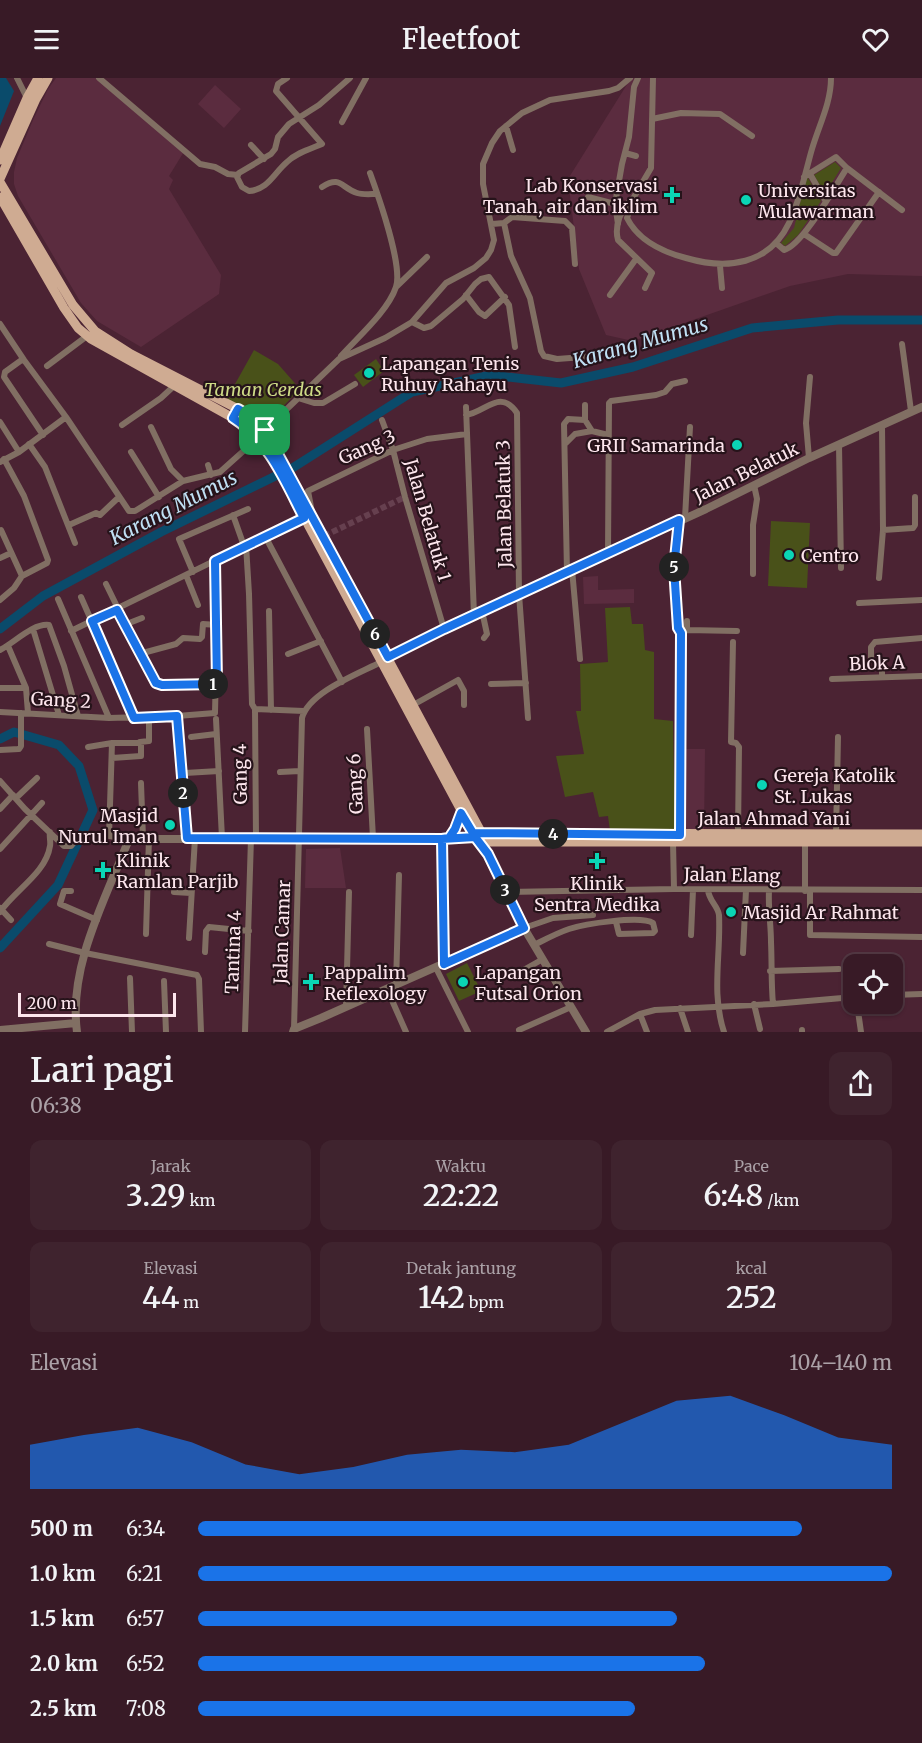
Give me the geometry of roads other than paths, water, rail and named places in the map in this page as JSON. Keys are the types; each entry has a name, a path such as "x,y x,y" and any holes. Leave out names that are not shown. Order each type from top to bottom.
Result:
{"main road":[{"path":"0,160 5,139 38,78"},
{"path":"48,78 36,99 0,181 73,305 95,331 131,354 238,409 267,427 279,463 479,838"},
{"path":"0,197 64,308 87,336 233,418 258,438 279,463"},
{"path":"0,214 16,226"},
{"path":"233,418 238,409"},
{"path":"409,707 461,813 479,838"},
{"path":"445,839 455,829 461,813"},
{"name":"Jalan Ahmad Yani","path":"676,838 738,834 922,834"},
{"name":"Jalan Ahmad Yani","path":"479,838 922,842"}],"street":[{"path":"17,78 27,98"},
{"path":"99,78 200,164 215,167 228,174 238,175 264,159 275,149 282,131 299,116 319,105 350,78"},
{"path":"238,175 242,187 254,191 270,182 286,162 295,155 322,144 276,91 278,84 287,78"},
{"path":"342,122 366,78"},
{"path":"339,359 385,338 412,322 446,283 474,268 486,258 494,240 483,184 483,164 492,144 506,126 522,113 543,102 564,96 618,88 630,78"},
{"path":"638,78 634,87 629,137 615,204 618,240 652,273 645,288"},
{"path":"618,225 626,204 644,183 651,168 653,78"},
{"path":"634,197 627,218 639,235 668,252 720,266 757,256 776,243 791,219 828,106 831,78"},
{"path":"652,119 681,113 720,114 752,136"},
{"path":"506,126 513,150"},
{"path":"251,145 264,159"},
{"path":"626,153 636,156"},
{"path":"807,175 836,157 902,210"},
{"path":"776,243 782,249 787,250 804,234 847,168"},
{"path":"370,173 393,249 397,271 396,288"},
{"path":"807,175 825,200"},
{"path":"322,187 330,182 339,182 356,193 377,194"},
{"path":"804,234 833,254 836,253 879,192"},
{"path":"588,197 615,204"},
{"path":"492,224 504,223 512,217 565,221 572,228 575,264"},
{"path":"504,223 511,256 530,298 544,356 557,359 597,356"},
{"path":"267,427 339,359 373,321 396,288 427,257"},
{"path":"610,295 636,259"},
{"path":"720,266 722,288"},
{"path":"412,322 424,328 431,326 481,279 489,278 505,297 512,320 516,347"},
{"path":"466,294 479,312 485,316 505,297"},
{"path":"0,324 130,512 183,481 211,475 229,465 258,438"},
{"path":"47,366 87,336"},
{"path":"902,344 911,411"},
{"path":"23,360 5,372 4,377 43,435"},
{"path":"809,458 806,423 810,377"},
{"path":"608,553 608,406 611,401 656,395 665,392 672,384 685,381"},
{"path":"298,398 323,403 355,384"},
{"path":"122,425 161,398 175,385"},
{"name":"Jalan Belatuk 3","path":"466,415 476,413 488,404 497,401 518,413 519,594 528,718"},
{"path":"585,405 585,420 592,431"},
{"path":"466,407 478,613 487,634 484,638"},
{"name":"Jalan Belatuk","path":"384,659 922,407"},
{"path":"0,600 14,588 22,576 47,563 48,560 24,496 2,460 19,452 66,417"},
{"path":"580,659 569,571 565,445 566,421 571,418 585,420"},
{"name":"Jalan Belatuk 1","path":"382,420 393,450 444,629"},
{"path":"0,422 19,452"},
{"path":"879,578 883,530 882,424"},
{"path":"151,427 171,469 183,481"},
{"path":"690,427 682,519 674,568 678,628 684,632 737,630"},
{"path":"565,445 575,434 592,431 608,435"},
{"name":"Gang 3","path":"308,517 308,491 393,450 427,439 467,434"},
{"path":"30,444 45,467 75,543"},
{"path":"839,445 841,568"},
{"path":"131,452 159,497"},
{"path":"208,465 211,475"},
{"path":"753,574 753,525 757,499 754,485"},
{"path":"69,525 96,513 100,515 119,497"},
{"path":"883,530 913,528 915,525 915,497"},
{"path":"198,605 179,539 248,509"},
{"name":"Gang 4","path":"234,515 245,545 249,594 252,704 255,709 254,838"},
{"path":"71,631 245,545 308,517"},
{"path":"0,530 22,576"},
{"path":"265,536 342,682"},
{"path":"0,558 11,552"},
{"path":"106,584 152,680 158,684 217,684 215,561"},
{"path":"81,597 134,718"},
{"path":"58,599 110,718"},
{"path":"858,603 922,600"},
{"path":"269,611 271,710"},
{"path":"124,625 142,618"},
{"path":"674,889 684,632 687,621"},
{"path":"0,650 33,629 45,624 50,627 78,716"},
{"path":"139,654 177,643 183,638 200,639 203,624 217,625"},
{"path":"33,629 59,715"},
{"path":"871,658 871,647 875,642 922,638"},
{"path":"288,654 321,641"},
{"path":"733,642 731,742 736,743 739,747 738,834"},
{"path":"0,750 19,749 26,688 8,646"},
{"path":"255,709 304,711 313,700 384,659"},
{"path":"882,663 882,677"},
{"name":"Blok A","path":"832,679 922,676"},
{"path":"409,707 459,680 464,691 464,705"},
{"path":"491,684 526,682"},
{"name":"Gang 2","path":"0,712 110,718 149,718 215,713 217,684"},
{"path":"0,687 26,688"},
{"name":"Jalan Camar","path":"293,1030 300,837 301,724 304,711"},
{"path":"177,716 191,838 189,938"},
{"path":"88,747 149,741 149,718"},
{"path":"216,720 222,838"},
{"name":"Gang 6","path":"367,729 373,838"},
{"path":"191,737 216,734"},
{"path":"836,835 838,737"},
{"path":"112,758 141,756 140,742"},
{"path":"112,743 109,836 129,838 479,838 524,928 586,1032"},
{"path":"185,773 219,771"},
{"path":"280,772 300,771"},
{"path":"0,809 37,778"},
{"path":"0,781 32,815 68,847 81,835"},
{"path":"141,783 146,838 146,934"},
{"path":"0,849 42,803"},
{"path":"11,920 1,910 18,890 36,876 51,844 50,832"},
{"path":"77,1032 77,988 85,953 129,838"},
{"name":"Tantina 4","path":"245,1032 254,838"},
{"path":"444,964 445,839"},
{"path":"805,842 808,934 810,936 922,937"},
{"path":"396,985 399,875"},
{"name":"Jalan Elang","path":"505,892 674,889 922,890"},
{"path":"691,935 693,890"},
{"path":"708,890 709,898 718,912 717,1006 724,1032"},
{"path":"743,953 746,890"},
{"path":"70,891 64,891 60,904 97,920"},
{"path":"769,891 773,1004"},
{"path":"174,892 191,893"},
{"path":"346,1007 349,892"},
{"path":"293,1030 524,928 553,918 593,915"},
{"path":"534,945 578,927 616,922 634,920 651,921 653,933 619,934 616,922"},
{"path":"634,920 637,933"},
{"path":"205,952 206,932 209,927 249,932"},
{"path":"49,944 197,975 201,1032"},
{"path":"520,972 543,959"},
{"path":"436,968 468,1032"},
{"path":"770,970 839,969"},
{"path":"130,978 132,1032"},
{"path":"164,981 166,1032"},
{"path":"387,989 406,1032"},
{"path":"903,995 922,994"},
{"path":"607,1032 640,1014 655,1010 843,998"},
{"path":"754,1004 760,1029"},
{"path":"519,1030 571,1007"},
{"path":"680,1008 688,1032"},
{"path":"640,1014 647,1032"},
{"path":"858,1014 861,1032"},
{"path":"0,1031 76,1023"}],"water":[{"path":"0,78 6,78 14,91 0,126"}],"waterway":[{"name":"Karang Mumus","path":"0,629 43,596 161,532 294,467 412,392 491,375 561,383 633,367 752,328 838,320 922,320"},
{"name":"Karang Mumus","path":"0,739 14,732 59,745 79,766 93,810 58,885 0,948"}],"tunnel":[{"path":"324,536 405,497"}],"place":[{"name":"Lab Konservasi Tanah, air dan iklim","path":"672,195"},
{"name":"Universitas Mulawarman","path":"746,200"},
{"name":"Lapangan Tenis Ruhuy Rahayu","path":"369,373"},
{"name":"GRII Samarinda","path":"737,445"},
{"name":"Centro","path":"789,555"},
{"name":"Gereja Katolik St. Lukas","path":"762,785"},
{"name":"Masjid Nurul Iman","path":"170,825"},
{"name":"Klinik Sentra Medika","path":"597,861"},
{"name":"Klinik Ramlan Parjib","path":"103,870"},
{"name":"Masjid Ar Rahmat","path":"731,912"},
{"name":"Pappalim Reflexology","path":"311,982"},
{"name":"Lapangan Futsal Orion","path":"463,982"}],"park label":[{"name":"Taman Cerdas","path":"263,389"}]}
